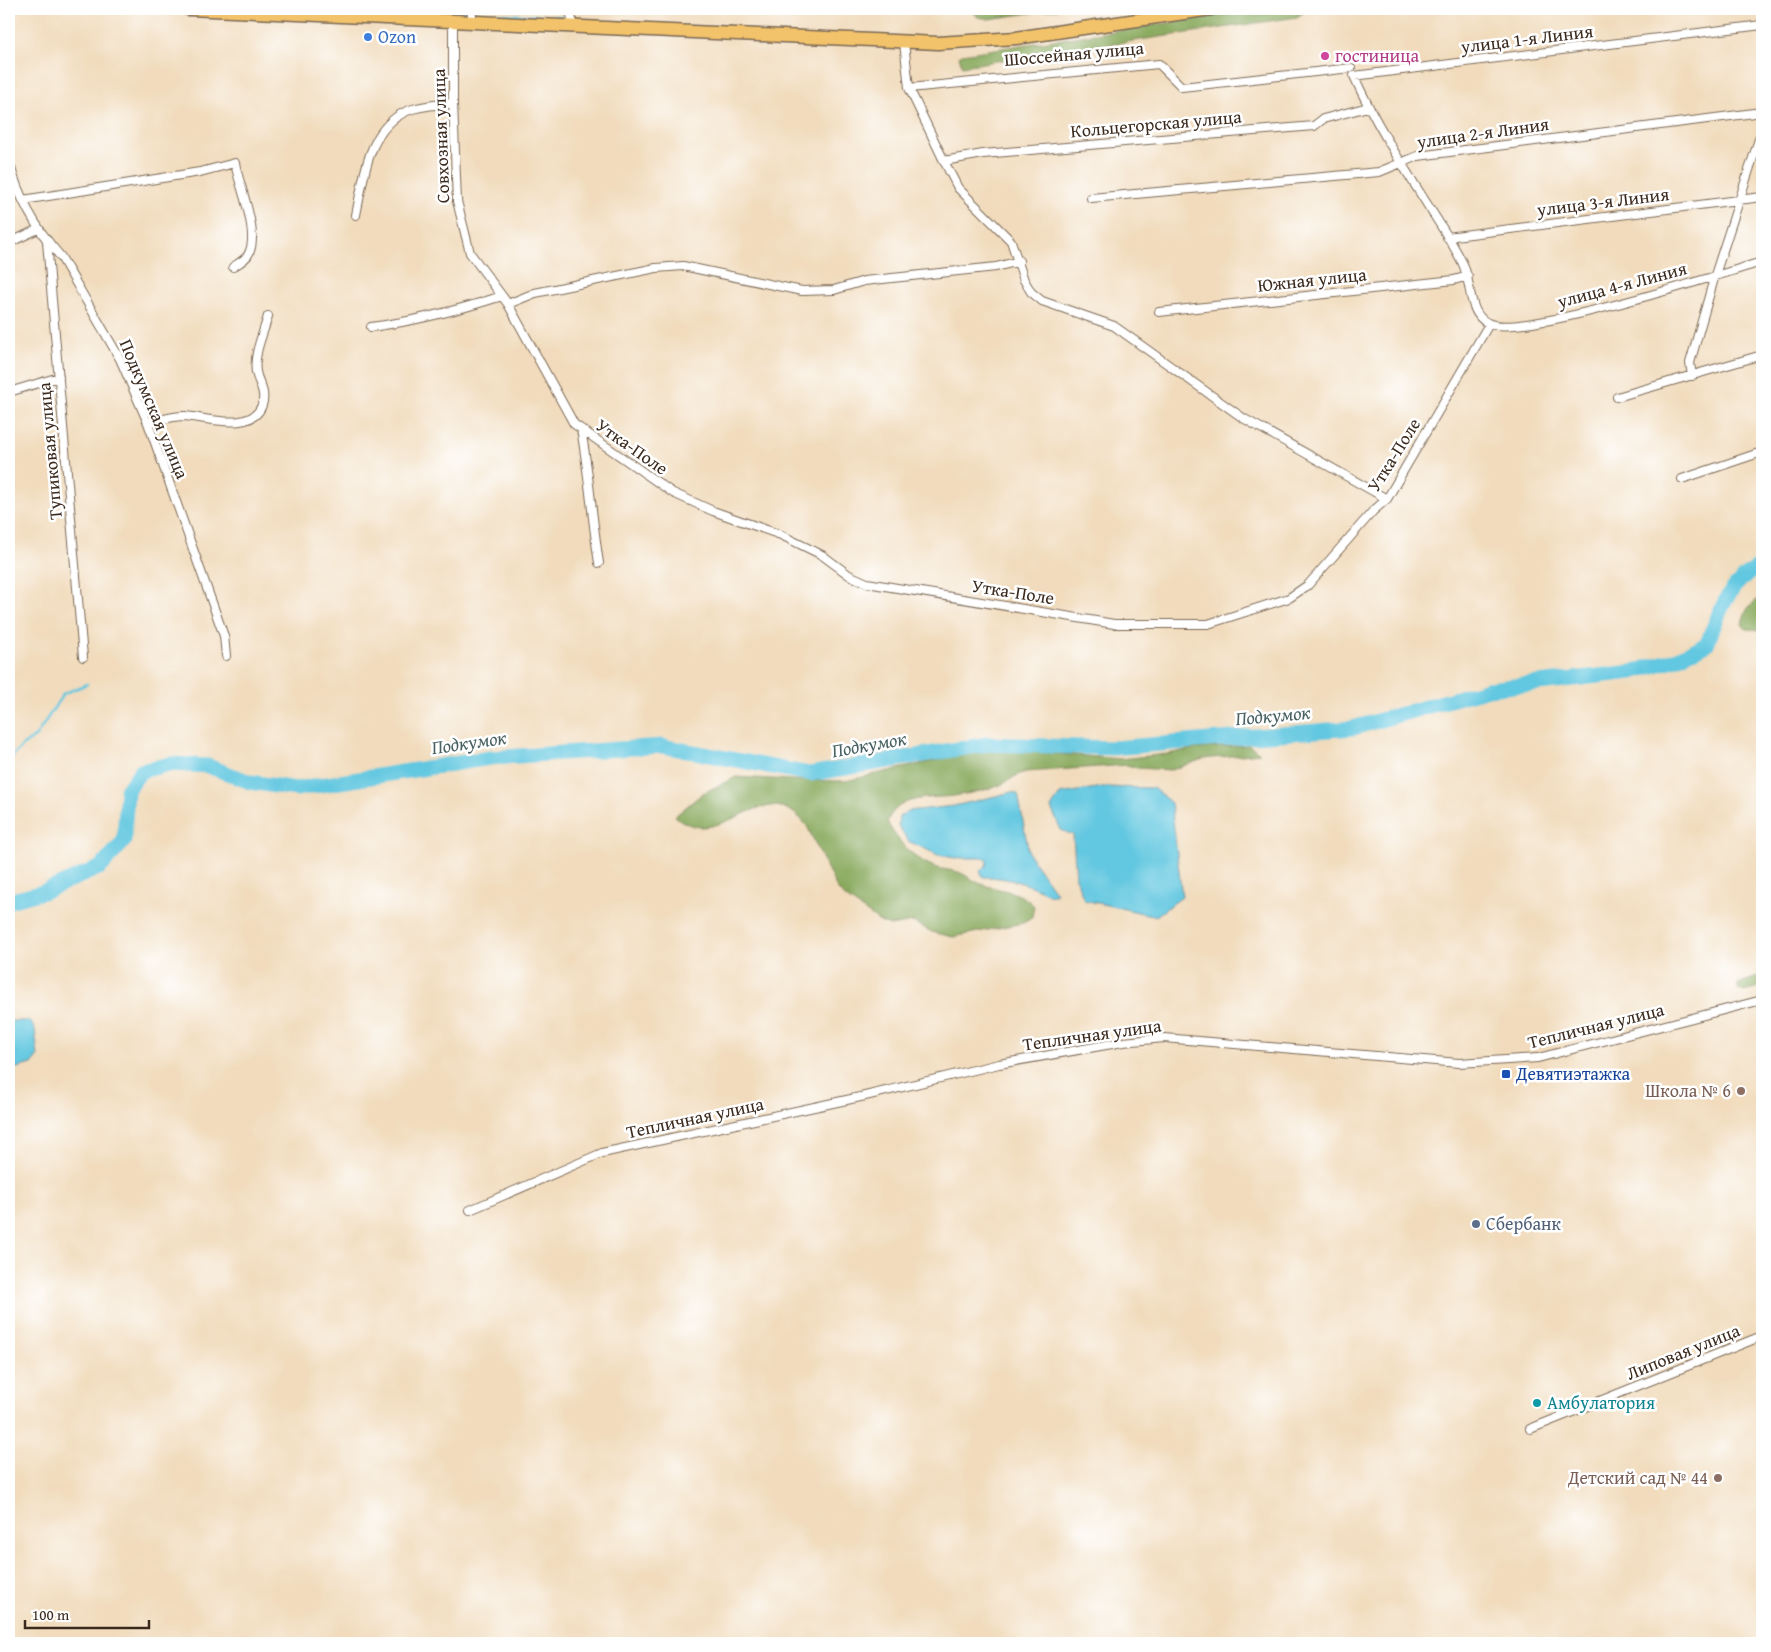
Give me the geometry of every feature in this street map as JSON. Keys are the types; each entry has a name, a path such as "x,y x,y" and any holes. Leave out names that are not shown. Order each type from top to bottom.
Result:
{"main road":[{"name":"Шоссейная улица","path":"188,9 392,14 453,22 472,15 573,26 938,43 1016,38 1211,9"}],"street":[{"path":"570,9 573,26"},
{"name":"Совхозная улица","path":"453,22 453,103 457,201 470,253 502,296"},
{"name":"улица 1-я Линия","path":"1368,107 1354,76 1762,25"},
{"path":"904,42 909,88 944,162 958,188 1011,241 1024,280 1031,292 1042,301 1114,326 1243,418 1387,499"},
{"name":"Шоссейная улица","path":"909,88 1159,64 1182,87 1351,68"},
{"path":"356,215 367,164 376,138 388,122 407,111 453,103"},
{"path":"1368,107 1447,237 1468,276 1474,308 1481,319 1489,324"},
{"name":"Кольцегорская улица","path":"944,162 983,154 1314,126 1323,119 1368,107"},
{"name":"улица 2-я Линия","path":"1091,198 1379,172 1418,156 1762,112"},
{"path":"1692,376 1690,363 1715,276 1762,130"},
{"name":"Подкумская улица","path":"9,161 23,200 38,229 60,257 120,359 148,423 224,636 226,656"},
{"path":"23,200 200,172 235,163 252,228 252,245 248,256 233,267"},
{"name":"улица 3-я Линия","path":"1447,237 1762,197"},
{"path":"9,243 38,229"},
{"name":"Тупиковая улица","path":"47,242 83,657"},
{"path":"508,304 535,293 656,268 683,266 802,291 834,290 864,281 996,267 1019,261"},
{"name":"улица 4-я Линия","path":"1489,324 1498,326 1526,325 1575,314 1762,262"},
{"name":"Южная улица","path":"1159,312 1454,280 1468,276"},
{"path":"371,327 465,308 502,296"},
{"name":"Утка-Поле","path":"502,296 574,424 673,493 713,510 781,534 822,555 849,575 867,583 1114,624 1208,624 1290,598 1308,585 1373,511 1387,499 1489,324"},
{"path":"148,423 184,416 230,421 246,420 258,413 262,402 263,387 256,372 258,352 268,316"},
{"path":"1617,397 1762,355"},
{"path":"9,392 59,377"},
{"path":"581,429 590,480 592,518 599,563"},
{"path":"1682,479 1762,452"},
{"name":"Тепличная улица","path":"470,1210 602,1153 865,1096 999,1064 1123,1042 1174,1039 1459,1063 1528,1059 1762,1000"},
{"name":"Липовая улица","path":"1530,1429 1762,1336"}],"green space":[{"path":"968,9 1058,9 989,19 978,17"},
{"path":"1261,9 1303,9 1303,13 1297,17 962,66 959,56 962,54"},
{"path":"1762,597 1762,630 1746,629 1742,624 1746,611"},
{"path":"1249,745 1260,753 1203,759 1171,770 1137,768 1127,765 1026,772 999,786 985,790 954,796 925,798 907,802 899,807 892,813 887,822 896,836 915,856 930,865 964,874 978,883 1016,894 1034,906 1032,917 1023,923 953,937 932,932 913,922 890,926 880,922 845,897 837,889 807,826 791,811 774,806 758,808 725,822 709,826 692,826 675,816 703,793 736,777 845,781 951,757 1002,749 1120,759 1168,754 1192,749"},
{"path":"1762,975 1762,987 1744,992 1738,989 1738,984"}],"water":[{"path":"1102,787 1153,788 1171,803 1182,897 1156,916 1084,900 1076,878 1073,835 1061,830 1051,808 1060,794"},
{"path":"1012,792 1018,794 1029,854 1056,893 1051,895 1018,882 1001,878 983,877 980,871 987,864 986,858 955,858 938,855 908,841 898,825 899,817 908,811 954,806"},
{"path":"9,1021 30,1021 35,1030 38,1056 32,1064 9,1070"}],"waterway":[{"path":"357,9 387,10"},
{"path":"401,11 433,11 438,9"},
{"path":"460,9 466,12"},
{"path":"477,13 563,17"},
{"name":"Подкумок","path":"9,901 43,892 101,867 124,841 127,790 141,771 170,764 208,766 250,782 296,789 490,758 662,746 810,774 988,744 1113,748 1353,728 1488,689 1632,672 1673,660 1707,644 1721,608 1733,589 1750,572 1762,565"},
{"path":"9,760 22,746 36,736 63,694 87,684"}],"place":[{"name":"Ozon","path":"368,37"},
{"name":"гостиница","path":"1325,56"},
{"name":"Девятиэтажка","path":"1506,1074"},
{"name":"Школа № 6","path":"1741,1091"},
{"name":"Сбербанк","path":"1476,1224"},
{"name":"Амбулатория","path":"1537,1403"},
{"name":"Детский сад № 44","path":"1718,1478"}]}
